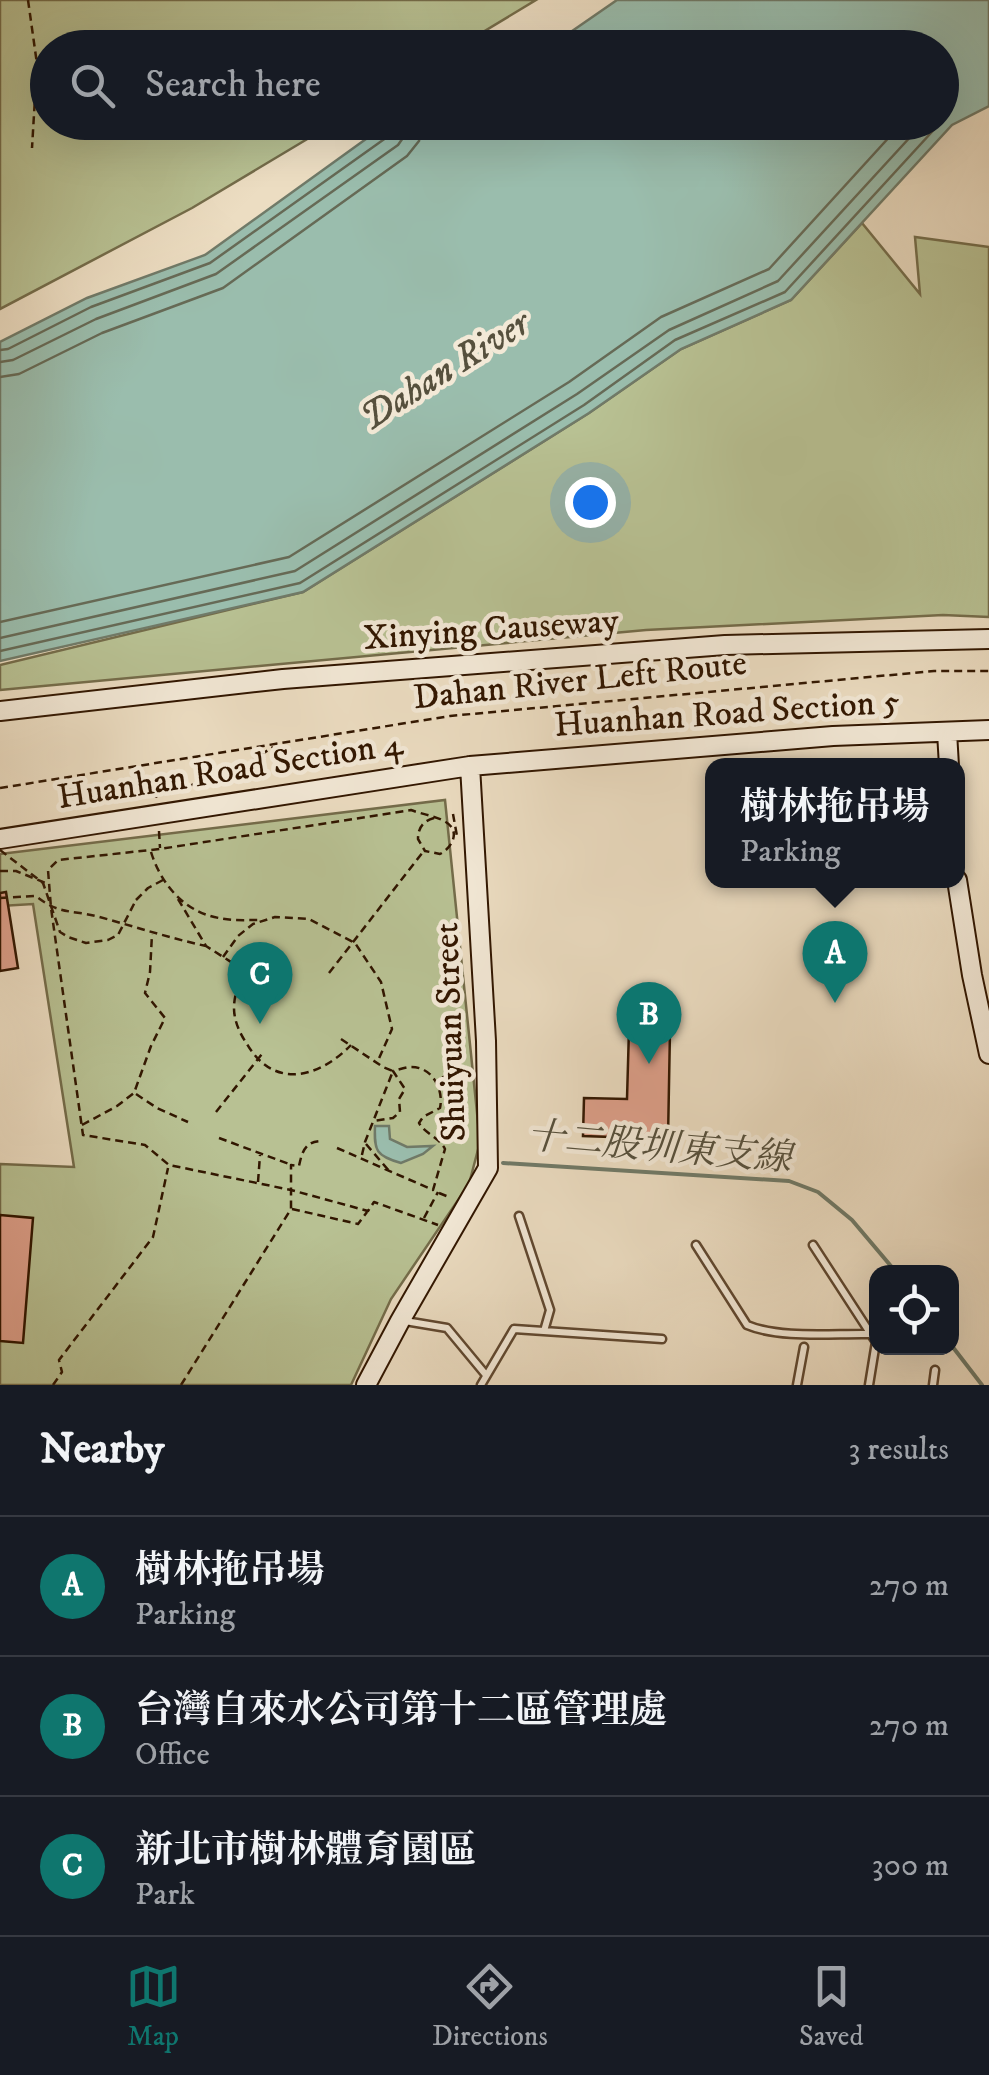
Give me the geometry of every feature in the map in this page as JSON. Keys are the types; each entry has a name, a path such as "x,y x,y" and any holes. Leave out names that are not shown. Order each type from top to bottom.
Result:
{"street":[{"name":"Xinying Causeway","path":"0,711 283,679 724,645 989,639"},
{"name":"Huanhan Road Section 5","path":"470,766 833,736 989,730"},
{"path":"947,732 949,758"},
{"name":"Huanhan Road Section 4","path":"0,840 470,766"},
{"name":"Shuiyuan Street","path":"366,1385 488,1168 486,1041 470,766"},
{"path":"958,888 989,1054"}],"lane":[{"path":"519,1216 550,1310 544,1332"},
{"path":"812,1245 869,1331"},
{"path":"696,1246 747,1325 795,1333 869,1334"},
{"path":"400,1321 447,1328 486,1375"},
{"path":"481,1385 514,1330 662,1339"},
{"path":"797,1385 804,1347"},
{"path":"868,1385 874,1355"},
{"path":"933,1385 936,1370"}],"path":[{"path":"28,0 32,30"},
{"path":"32,140 32,148"},
{"name":"Dahan River Left Route","path":"0,788 450,716 934,671 989,671"},
{"path":"160,849 156,794 228,776 277,744"},
{"path":"368,1211 291,1190 169,1166 144,1144 83,1135 48,870 58,860 160,849 411,810 440,819 450,826 453,843 440,854 425,851 418,834 423,823 434,818"},
{"path":"0,850 43,883 60,932 86,943 118,935 136,900 164,880"},
{"path":"151,850 164,880 206,946"},
{"path":"329,974 425,851"},
{"path":"0,870 16,870 49,884"},
{"path":"0,898 36,896 51,908 206,946 256,978"},
{"path":"178,898 216,918 264,920"},
{"path":"223,958 252,924 275,917 309,919 355,942 381,982 392,1029 377,1063"},
{"path":"82,1125 134,1093 165,1018 145,993 152,934"},
{"path":"244,971 234,1011 238,1028 258,1060 275,1071 296,1075 319,1070 338,1059 351,1045"},
{"path":"341,1039 394,1071 405,1089 399,1099 400,1112 392,1118 374,1121"},
{"path":"216,1112 262,1054"},
{"path":"437,1082 457,1067"},
{"path":"394,1071 420,1068 437,1082 442,1097 440,1108 420,1122 445,1149 424,1220"},
{"path":"361,1160 394,1071"},
{"path":"134,1093 188,1122"},
{"path":"219,1138 298,1166 303,1149 312,1141 322,1140"},
{"path":"365,1142 391,1173"},
{"path":"336,1148 449,1197"},
{"path":"258,1184 260,1154"},
{"path":"182,1385 291,1209 291,1165"},
{"path":"54,1385 62,1372 59,1360 153,1237 169,1166"},
{"path":"291,1209 358,1224 374,1202 454,1230"}],"shaded area":[{"path":"0,0 536,0 486,30 30,30 30,140 306,140 192,208 0,309"},
{"path":"862,223 920,294 915,237 989,247 989,617 943,615 646,630 0,690 0,665 303,592 589,413 681,349 791,300"},
{"path":"445,800 480,1142 469,1184 391,1299 351,1385 0,1385 0,1164 74,1167 33,904 0,906 0,854"}],"water":[{"path":"617,0 989,0 989,106 959,121 959,30 574,30"},
{"name":"Dahan River","path":"365,140 938,140 791,300 681,349 589,413 303,592 0,661 0,342 87,298 205,255"},
{"path":"375,1126 389,1126 390,1139 407,1147 433,1146 401,1163 378,1151"}],"building":[{"path":"6,892 18,968 0,971 0,893"},
{"path":"629,1029 670,1030 668,1139 583,1136 584,1098 627,1099"},
{"path":"0,1215 33,1218 23,1343 0,1341"}],"waterway":[{"name":"十二股圳東支線","path":"503,1163 789,1181 818,1192 852,1220 890,1265"},
{"name":"十二股圳東支線","path":"959,1355 982,1385"}],"place":[{"name":"樹林拖吊場","path":"835,1003"},
{"name":"新北市樹林體育園區","path":"260,1024"},
{"name":"台灣自來水公司第十二區管理處","path":"649,1064"}]}
